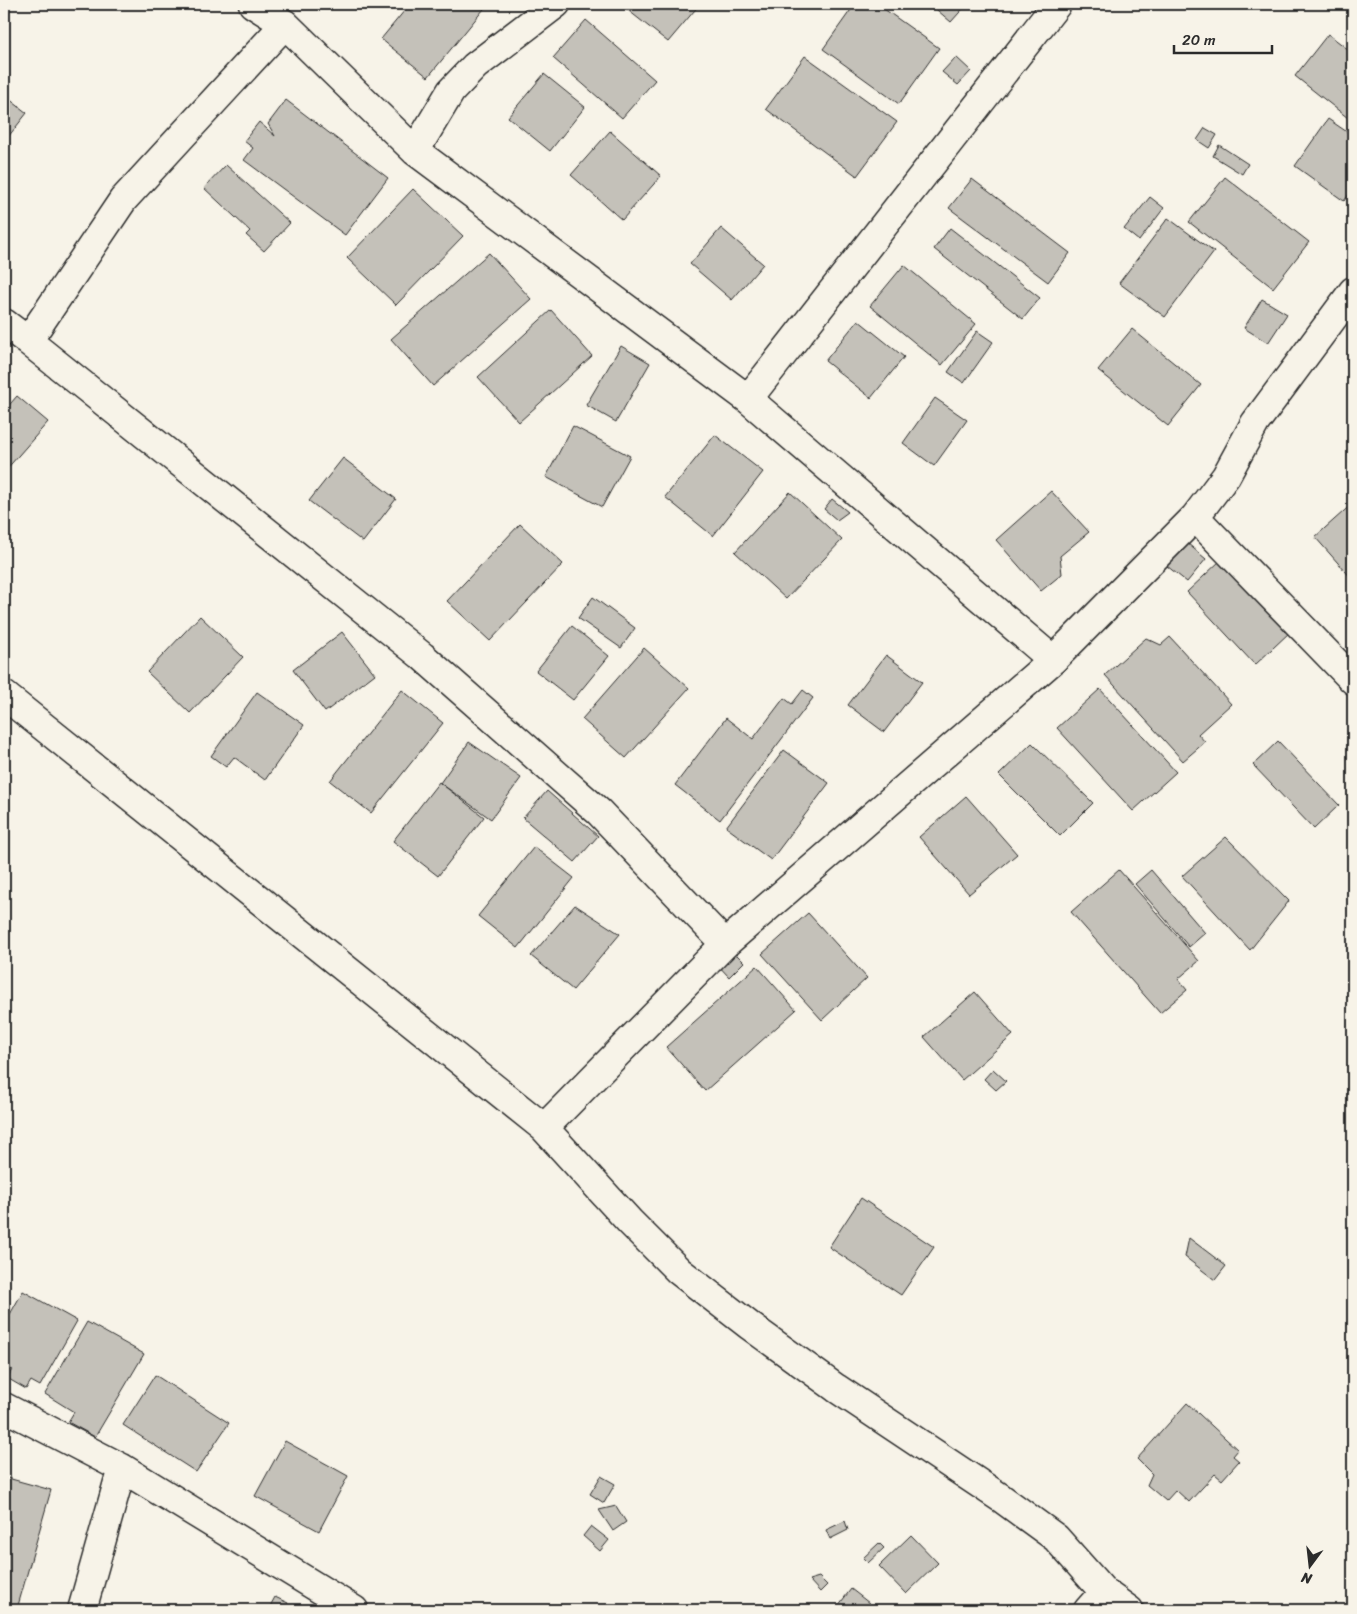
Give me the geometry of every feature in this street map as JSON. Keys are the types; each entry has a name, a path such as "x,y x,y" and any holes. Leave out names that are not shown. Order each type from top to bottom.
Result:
{"street":[{"path":"253,4 285,24 415,150 748,399 1054,660"},
{"path":"415,150 451,90 475,66 556,4"},
{"path":"748,399 1057,4"},
{"path":"28,341 122,200 285,24"},
{"path":"544,1128 726,944 1054,660 1195,517 1226,476 1255,423 1353,291"},
{"path":"4,323 422,656 599,812 726,944"},
{"path":"1195,517 1353,680"},
{"path":"4,695 544,1128 630,1222 679,1271 750,1326 836,1388 1001,1498 1056,1538 1096,1601 1129,1610"},
{"path":"4,1407 122,1468 354,1610"},
{"path":"82,1610 122,1468"}],"building":[{"path":"410,4 488,4 428,77 381,39"},
{"path":"626,4 700,4 668,42 624,7"},
{"path":"855,4 877,4 939,48 899,104 823,49"},
{"path":"930,4 967,4 951,22"},
{"path":"586,20 655,80 622,118 553,58"},
{"path":"1328,34 1353,53 1353,122 1295,76"},
{"path":"805,56 897,122 857,176 766,109"},
{"path":"956,57 971,71 958,85 942,72"},
{"path":"544,74 585,107 550,151 508,117"},
{"path":"4,95 27,113 4,142"},
{"path":"286,100 388,178 345,235 244,160 253,148 244,141 259,122 275,136 268,124"},
{"path":"1328,119 1353,136 1353,189 1344,201 1295,166"},
{"path":"1205,128 1217,135 1209,148 1197,140"},
{"path":"610,131 661,176 622,220 571,175"},
{"path":"1219,145 1248,164 1242,174 1213,156"},
{"path":"226,165 290,223 264,251 246,235 250,231 204,188"},
{"path":"1225,177 1309,242 1273,288 1189,222"},
{"path":"972,179 1070,253 1048,282 949,208"},
{"path":"413,189 463,236 396,305 347,258"},
{"path":"1150,197 1164,208 1139,241 1124,229"},
{"path":"1168,218 1214,252 1165,317 1119,283"},
{"path":"721,228 763,264 732,300 690,264"},
{"path":"950,228 1040,298 1023,319 934,249"},
{"path":"489,253 531,299 433,386 391,339"},
{"path":"904,265 976,324 942,365 870,306"},
{"path":"1262,299 1287,314 1268,343 1244,328"},
{"path":"551,310 592,356 519,422 478,377"},
{"path":"858,320 904,357 871,398 825,361"},
{"path":"1132,329 1201,385 1168,426 1098,370"},
{"path":"977,331 993,342 964,383 948,372"},
{"path":"621,346 650,363 616,422 586,405"},
{"path":"17,396 48,422 4,472 4,411"},
{"path":"935,398 967,420 934,466 903,443"},
{"path":"573,426 630,456 602,507 546,477"},
{"path":"715,435 763,472 713,536 665,497"},
{"path":"343,458 396,499 363,542 309,501"},
{"path":"1051,491 1089,532 1060,556 1062,574 1041,591 996,540"},
{"path":"790,492 842,540 786,599 735,552"},
{"path":"832,499 848,512 837,520 824,509"},
{"path":"1353,503 1353,580 1315,537"},
{"path":"520,524 563,564 490,641 447,601"},
{"path":"1187,543 1206,559 1187,582 1167,566"},
{"path":"1221,560 1290,632 1255,665 1187,592"},
{"path":"593,597 635,628 621,648 578,618"},
{"path":"200,616 243,657 190,713 147,672"},
{"path":"572,626 609,656 573,700 536,671"},
{"path":"342,632 375,674 325,712 293,670"},
{"path":"1170,637 1231,704 1198,734 1205,742 1183,761 1105,675 1146,638 1161,645"},
{"path":"644,648 689,688 626,758 582,719"},
{"path":"886,655 922,682 884,732 848,705"},
{"path":"1100,689 1176,772 1133,811 1057,728"},
{"path":"402,690 443,723 371,813 330,781"},
{"path":"803,690 813,698 720,820 675,785 726,718 753,739 784,698 792,704"},
{"path":"257,692 304,725 265,780 234,757 226,767 211,756"},
{"path":"1278,741 1339,805 1314,829 1253,765"},
{"path":"469,742 521,778 491,819 440,783"},
{"path":"1032,743 1093,803 1060,836 999,775"},
{"path":"784,750 829,783 771,860 726,827"},
{"path":"439,782 484,817 438,876 393,841"},
{"path":"547,791 598,836 575,862 523,818"},
{"path":"966,796 1017,854 969,894 919,837"},
{"path":"1226,837 1289,901 1250,950 1182,876"},
{"path":"534,847 574,878 518,948 478,916"},
{"path":"1119,870 1199,961 1178,979 1187,990 1160,1013 1071,912"},
{"path":"1151,870 1205,933 1189,947 1135,884"},
{"path":"575,905 620,934 573,990 531,956"},
{"path":"808,913 867,978 822,1020 762,954"},
{"path":"731,949 744,962 729,977 716,963"},
{"path":"757,966 796,1010 705,1091 666,1047"},
{"path":"975,992 1013,1035 962,1080 924,1037"},
{"path":"993,1069 1006,1081 996,1090 984,1079"},
{"path":"861,1198 934,1247 901,1295 829,1247"},
{"path":"1189,1238 1226,1266 1215,1280 1185,1257"},
{"path":"23,1291 77,1321 40,1386 31,1381 26,1389 7,1378 12,1370 4,1365 4,1325"},
{"path":"87,1322 144,1354 95,1437 68,1422 74,1412 45,1394"},
{"path":"155,1375 229,1423 196,1472 123,1425"},
{"path":"1187,1403 1238,1450 1233,1456 1239,1461 1222,1480 1215,1474 1189,1502 1176,1490 1166,1501 1147,1485 1152,1474 1137,1459"},
{"path":"285,1441 348,1476 319,1531 255,1496"},
{"path":"601,1476 615,1484 604,1503 590,1494"},
{"path":"4,1477 51,1490 17,1609 4,1605"},
{"path":"616,1506 626,1522 613,1531 599,1510"},
{"path":"845,1521 848,1530 830,1539 826,1530"},
{"path":"591,1526 609,1540 600,1551 583,1536"},
{"path":"911,1535 938,1563 906,1594 879,1566"},
{"path":"879,1543 884,1548 868,1563 863,1558"},
{"path":"819,1577 827,1585 820,1592 809,1580"},
{"path":"851,1589 869,1603 864,1610 835,1610"},
{"path":"275,1597 288,1603 284,1610 268,1610"}]}
